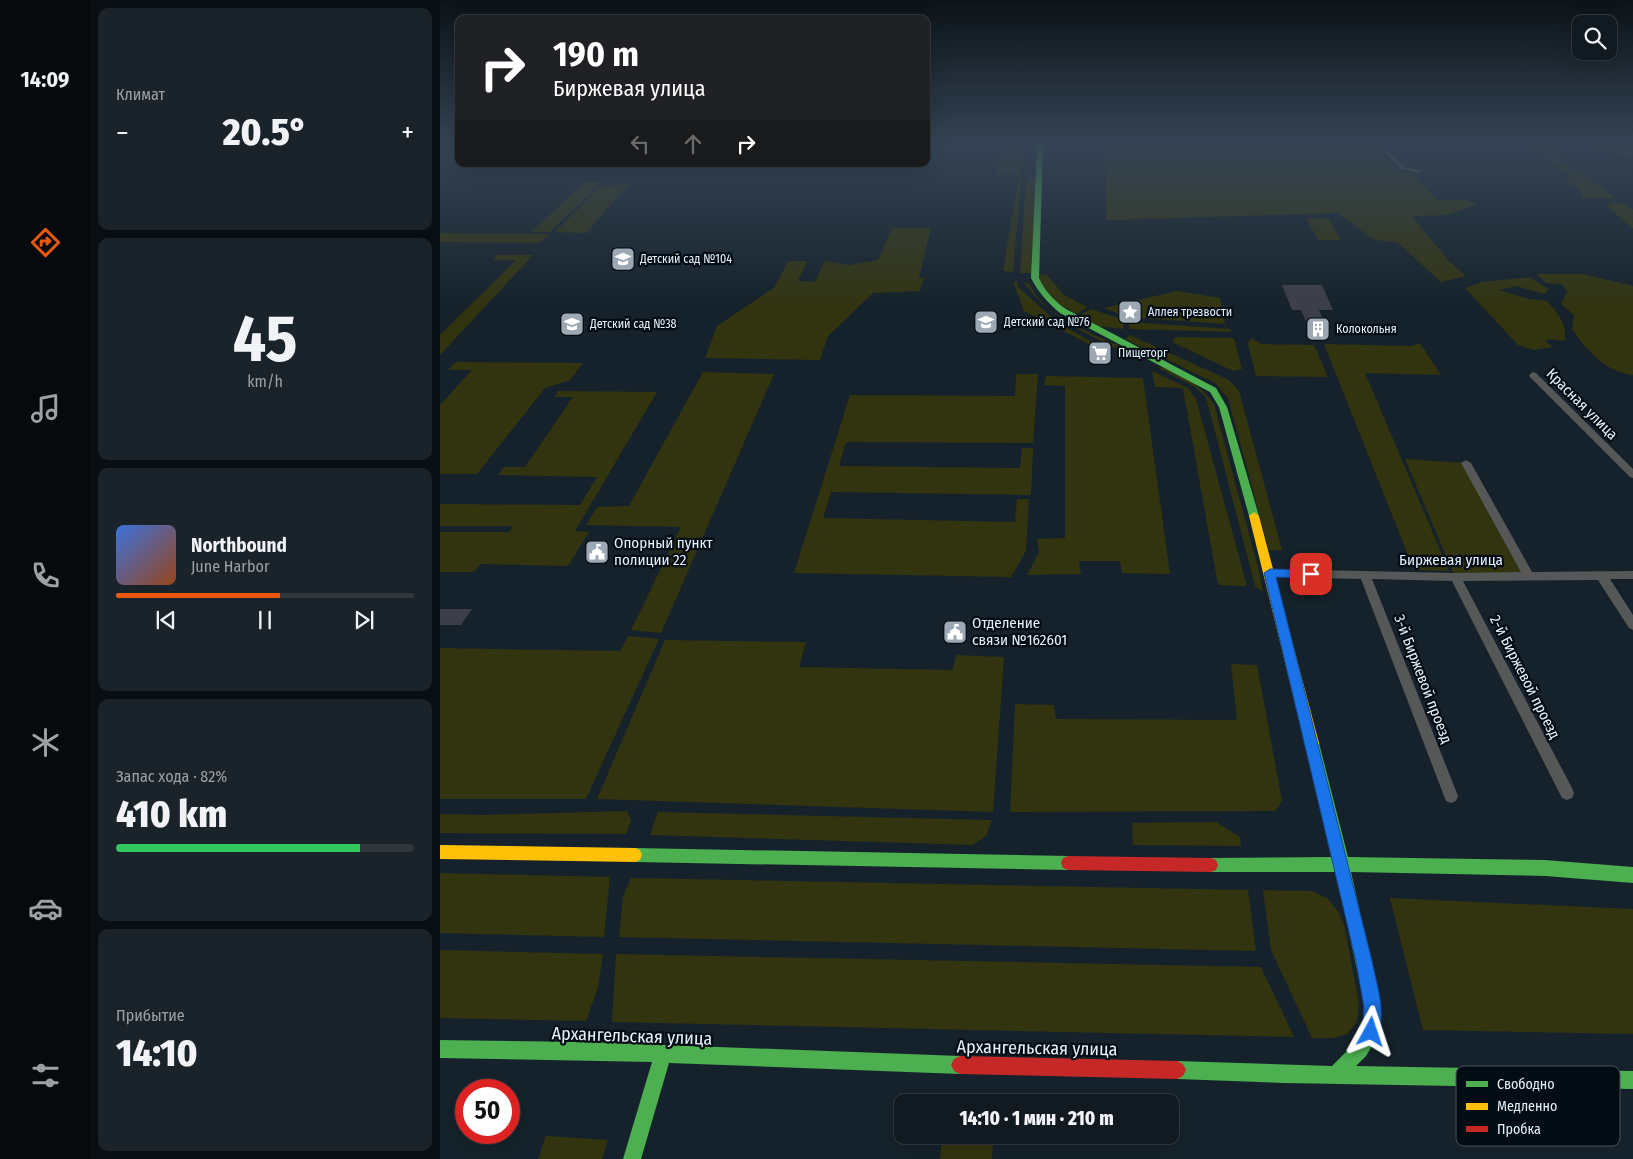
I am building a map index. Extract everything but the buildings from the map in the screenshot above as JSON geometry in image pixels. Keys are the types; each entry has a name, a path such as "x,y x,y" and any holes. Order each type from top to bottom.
{"main road":[{"path":"1038,200 1034,278 1045,298 1062,311 1197,380 1213,390 1223,407 1270,573 1342,864 1373,1007 1371,1032 1360,1050 1336,1075"},
{"path":"440,852 1213,866 1342,864 1545,868 1633,875"},
{"name":"Архангельская улица","path":"440,1050 586,1051 903,1064 1096,1067 1456,1077"},
{"path":"632,1159 664,1054"},
{"name":"Архангельская улица","path":"1620,1080 1633,1080"}],"street":[{"name":"Красная улица","path":"1533,375 1633,475"},
{"path":"1466,463 1528,575"},
{"name":"Биржевая улица","path":"1270,573 1455,577 1633,575"},
{"name":"3-й Биржевой проезд","path":"1366,574 1451,796"},
{"path":"1602,575 1633,625"},
{"name":"2-й Биржевой проезд","path":"1455,577 1567,793"}],"green space":[{"path":"565,200 583,200 550,232 531,232"},
{"path":"587,200 615,200 586,233 555,232"},
{"path":"1015,200 1019,200 1013,272 1003,271"},
{"path":"1025,200 1034,200 1032,273 1020,273"},
{"path":"1106,200 1468,200 1476,204 1448,215 1412,216 1448,260 1466,276 1441,282 1397,242 1374,240 1338,213 1106,220"},
{"path":"1614,203 1625,204 1633,210 1633,229 1607,206"},
{"path":"1307,219 1329,219 1341,240 1318,240"},
{"path":"892,228 931,228 919,277 924,278 920,291 873,293 828,336 820,360 705,358 717,326 775,287 788,261 807,261 798,281 815,282 825,261 849,265 878,260"},
{"path":"440,233 549,234 541,242 533,243 440,242"},
{"path":"497,255 533,255 440,355 440,335 516,260 493,260"},
{"path":"1038,274 1047,275 1064,295 1087,307 1077,314 1063,306 1048,294"},
{"path":"1537,274 1583,274 1633,286 1633,375 1614,370 1598,359 1584,345 1572,329 1574,315 1561,304 1567,291 1561,284 1546,283"},
{"path":"1530,277 1548,289 1545,294 1516,286 1499,290 1529,299 1547,301 1558,315 1565,329 1565,341 1550,339 1545,341 1553,347 1534,350 1518,345 1465,288 1482,282"},
{"path":"1013,281 1017,282 1017,286 1058,323 1092,342 1089,344 1024,311"},
{"path":"1023,282 1029,284 1037,297 1061,317 1089,333 1132,352 1139,359 1076,328 1048,308 1035,296"},
{"path":"1177,291 1220,298 1225,324 1127,317 1104,308"},
{"path":"1091,309 1124,320 1123,329 1098,326 1078,316"},
{"path":"1130,322 1230,329 1231,332 1129,329"},
{"path":"1130,335 1229,380 1239,391 1282,550 1269,550 1228,398 1215,383 1125,339"},
{"path":"1175,337 1234,338 1242,369 1233,371 1172,342"},
{"path":"1252,338 1261,344 1314,345 1328,377 1256,376 1248,344"},
{"path":"1420,343 1441,375 1365,373 1449,571 1414,570 1324,344 1412,346"},
{"path":"456,362 583,363 570,380 545,388 477,474 440,474 440,405 472,370 448,370"},
{"path":"1157,367 1173,370 1189,379 1214,404 1263,592 1255,586 1206,397 1195,387"},
{"path":"1152,371 1188,388 1196,399 1247,586 1218,585 1183,388 1155,387"},
{"path":"703,372 774,374 661,633 631,630 681,527 586,525 597,507 629,506"},
{"path":"1016,374 1038,374 1033,443 846,442 839,466 1020,468 1022,448 1033,448 1031,495 831,492 823,518 1015,522 1017,499 1029,499 1026,551 1011,577 794,573 850,395 1015,396"},
{"path":"1046,376 1143,378 1170,574 1122,573 1120,561 1079,561 1081,574 1027,575 1039,552 1037,539 1065,538 1065,386 1044,385"},
{"path":"558,391 657,392 575,531 589,532 568,566 480,564 474,572 440,572 440,532 509,532 513,526 440,526 440,504 580,505 597,477 498,475 504,467 525,467 573,397 555,397"},
{"path":"1405,459 1466,463 1528,575 1455,577"},
{"path":"628,636 659,639 586,799 440,799 440,648 620,651"},
{"path":"665,640 806,642 799,667 953,670 956,655 1004,657 993,812 597,799"},
{"path":"1231,664 1257,665 1282,801 1275,811 1010,812 1015,704 1054,705 1056,719 1237,720"},
{"path":"627,811 631,821 626,834 440,833 440,814 483,815"},
{"path":"658,812 992,820 986,836 973,845 650,835"},
{"path":"1216,822 1240,837 1241,846 1133,845 1132,823"},
{"path":"440,873 610,877 604,937 440,933"},
{"path":"631,878 1248,890 1256,951 619,937 623,896"},
{"path":"1263,890 1312,891 1327,898 1338,911 1344,924 1359,1004 1357,1022 1347,1034 1334,1038 1312,1038 1271,950"},
{"path":"1390,898 1633,909 1633,1034 1423,1030"},
{"path":"440,950 603,954 598,988 586,1021 440,1018"},
{"path":"616,954 1261,967 1294,1037 612,1022"},
{"path":"546,1136 608,1140 602,1159 538,1159"},
{"path":"941,1144 993,1144 992,1159 940,1159"}],"traffic: fast":[{"path":"1038,200 1035,278 1040,288 1063,311 1213,390 1223,407 1254,516"},
{"path":"1312,743 1342,864 1373,1007 1371,1032 1360,1050 1335,1075"},
{"path":"635,855 1068,863"},
{"path":"1211,865 1361,864 1545,868 1633,875"},
{"path":"440,1049 586,1051 960,1065"},
{"path":"632,1159 663,1054"},
{"path":"1177,1070 1456,1077"},
{"path":"1620,1080 1633,1080"}],"traffic: slow":[{"path":"1254,516 1312,743"},
{"path":"440,852 635,855"}],"traffic: jam":[{"path":"1068,863 1211,865"},
{"path":"960,1065 1177,1070"}],"place":[{"name":"Детский сад №104","path":"623,259"},
{"name":"Аллея трезвости","path":"1130,312"},
{"name":"Детский сад №76","path":"986,322"},
{"name":"Детский сад №38","path":"572,324"},
{"name":"Колокольня","path":"1318,329"},
{"name":"Пищеторг","path":"1100,353"},
{"name":"Опорный пункт полиции 22","path":"597,552"},
{"name":"Отделение связи №162601","path":"955,632"}],"route":[{"path":"1311,574 1270,573 1364,961 1373,1007 1371,1032"}]}
